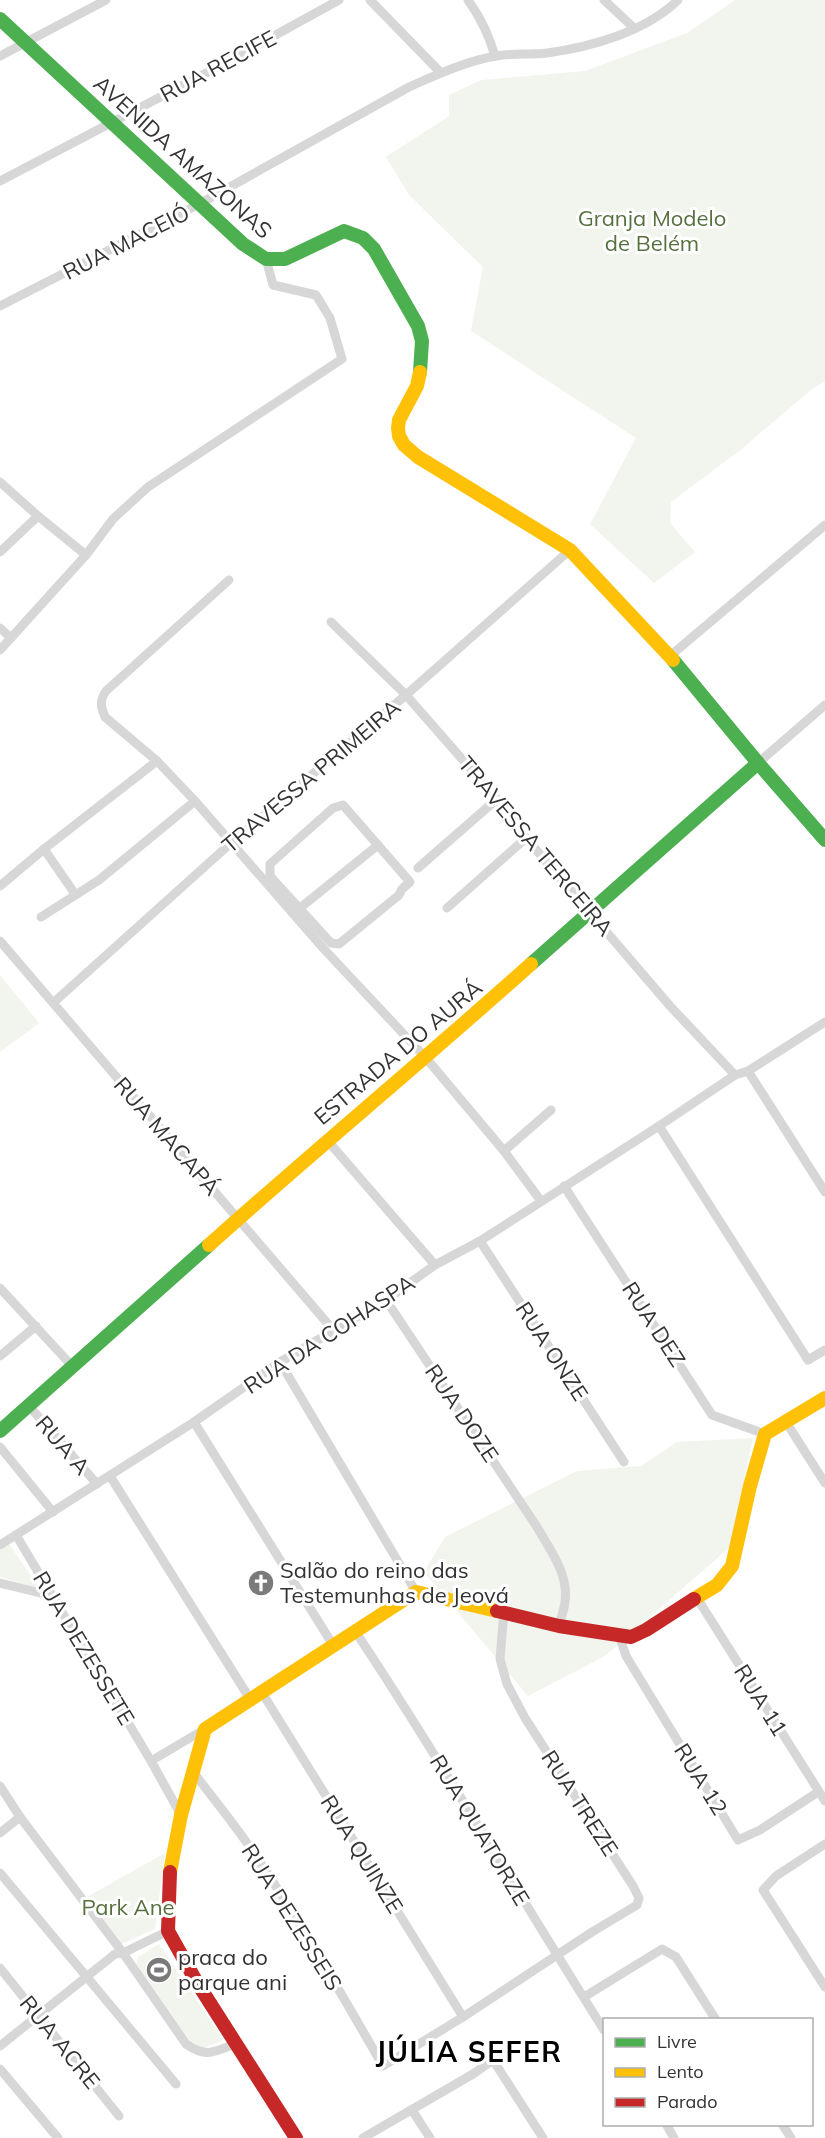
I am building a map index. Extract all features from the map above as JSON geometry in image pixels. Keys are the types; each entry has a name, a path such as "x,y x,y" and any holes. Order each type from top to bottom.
{"street":[{"path":"0,56 106,0"},
{"name":"RUA RECIFE","path":"0,181 339,0"},
{"path":"370,0 441,72"},
{"path":"468,0 489,34 495,56"},
{"path":"604,0 634,28"},
{"name":"RUA MACEIÓ","path":"0,306 201,203 409,87 441,72 495,56 546,53 615,38 670,8 678,0"},
{"name":"AVENIDA AMAZONAS","path":"0,19 243,244 266,259 285,259 344,231 363,238 374,249 409,309 418,326 422,341 422,359 417,386 399,420 399,436 404,445 418,457 570,550 670,656 825,840"},
{"path":"0,650 86,555 113,519 148,487 342,359 330,318 316,295 273,285 266,259"},
{"path":"0,482 86,555"},
{"path":"0,552 38,516"},
{"path":"670,656 825,525"},
{"name":"TRAVESSA PRIMEIRA","path":"52,1003 231,843 406,695 570,550"},
{"path":"229,580 106,691 101,699 105,717 157,761 327,946 504,1151 541,1201"},
{"name":"TRAVESSA TERCEIRA","path":"331,622 406,695 497,799 526,838 669,1006 735,1076"},
{"path":"0,628 11,638"},
{"name":"ESTRADA DO AURÁ","path":"0,1431 327,1140 426,1059 825,705"},
{"path":"0,886 157,761"},
{"path":"418,868 497,799"},
{"path":"41,917 99,880 195,801"},
{"path":"343,805 410,882 399,895 343,942 327,946 300,908 270,876 270,864 333,808 343,805"},
{"path":"447,908 526,838"},
{"path":"300,908 378,845"},
{"path":"44,849 75,894"},
{"name":"RUA MACAPÁ","path":"0,941 334,1331"},
{"name":"RUA DA COHASPA","path":"1,1542 53,1512 194,1422 280,1362 386,1300 435,1264 480,1241 735,1076 748,1071 825,1022"},
{"path":"748,1071 825,1192"},
{"path":"504,1151 551,1110"},
{"path":"660,1126 808,1360 825,1350"},
{"path":"327,1140 435,1264"},
{"name":"RUA DEZ","path":"564,1186 712,1415 765,1434"},
{"name":"RUA ONZE","path":"480,1241 624,1462"},
{"path":"0,1288 73,1367"},
{"name":"RUA DOZE","path":"386,1300 537,1527 558,1564 565,1581 565,1603 559,1626"},
{"path":"0,1356 36,1326"},
{"path":"280,1362 416,1592"},
{"path":"151,1761 205,1729 416,1592 504,1611 559,1626 631,1637 646,1630 717,1585 726,1576 732,1566 765,1434 825,1398"},
{"name":"RUA A","path":"29,1406 96,1484"},
{"path":"194,1422 333,1645"},
{"path":"786,1422 825,1483"},
{"path":"0,1447 53,1512"},
{"name":"RUA QUINZE","path":"110,1476 256,1695 463,2017"},
{"name":"RUA DEZESSETE","path":"16,1535 181,1815"},
{"path":"0,1582 53,1596"},
{"name":"RUA 11","path":"697,1598 825,1802"},
{"name":"RUA TREZE","path":"504,1611 500,1659 507,1684 525,1718 639,1898 637,1905 557,1955"},
{"name":"RUA QUATORZE","path":"355,1631 408,1711 603,2028"},
{"name":"RUA 12","path":"618,1635 626,1656 738,1840 760,1830 818,1792"},
{"path":"205,1729 181,1815 170,1875 168,1931 235,2044 296,2138"},
{"name":"RUA DEZESSEIS","path":"194,1773 272,1881 383,2066 463,2017"},
{"path":"0,1786 123,1953 186,2044 196,2051 210,2053 235,2044"},
{"path":"0,1833 21,1817"},
{"path":"825,1844 776,1876 763,1890 825,1987"},
{"path":"0,1873 176,2084"},
{"path":"0,2046 115,1954 123,1953 168,1931"},
{"path":"584,1997 662,1949 676,1957 715,2018"},
{"path":"463,2017 557,1955"},
{"name":"RUA ACRE","path":"0,1968 119,2116"},
{"path":"363,2138 493,2060 543,2138"},
{"path":"0,2069 58,2138"},
{"path":"412,2110 430,2138"}],"green space":[{"name":"Granja Modelo de Belém","path":"735,0 825,0 825,381 812,389 739,451 671,502 670,523 695,552 654,583 590,524 636,438 471,331 483,267 409,195 386,157 449,116 449,95 481,80 585,71 687,33"},
{"path":"0,975 39,1023 0,1052"},
{"path":"753,1438 730,1547 605,1656 528,1696 424,1572 445,1537 577,1471 641,1466 677,1442"},
{"path":"9,1544 41,1590 0,1577 0,1550"},
{"name":"Park Ane","path":"165,1853 155,1929 119,1945 87,1897"},
{"path":"159,1944 223,2040 201,2049 191,2043 136,1965 138,1957"}],"traffic: fast":[{"path":"0,19 243,244 266,259 285,259 344,231 363,238 374,249 418,326 422,341 420,372"},
{"path":"673,660 825,840"},
{"path":"531,964 758,763"},
{"path":"0,1431 209,1245"}],"traffic: slow":[{"path":"420,372 417,386 399,420 399,436 404,445 418,457 570,550 673,660"},
{"path":"209,1245 531,964"},
{"path":"694,1599 717,1585 732,1566 750,1486 765,1434 825,1398"},
{"path":"170,1872 181,1815 205,1729 416,1592 497,1611"}],"traffic: jam":[{"path":"497,1611 559,1626 631,1637 694,1599"},
{"path":"170,1872 168,1931 196,1981 296,2138"}],"place":[{"name":"Salão do reino das Testemunhas de Jeová","path":"261,1583"},
{"name":"praca do parque ani","path":"159,1970"}],"district":[{"name":"JÚLIA SEFER","path":"469,2052"}]}
